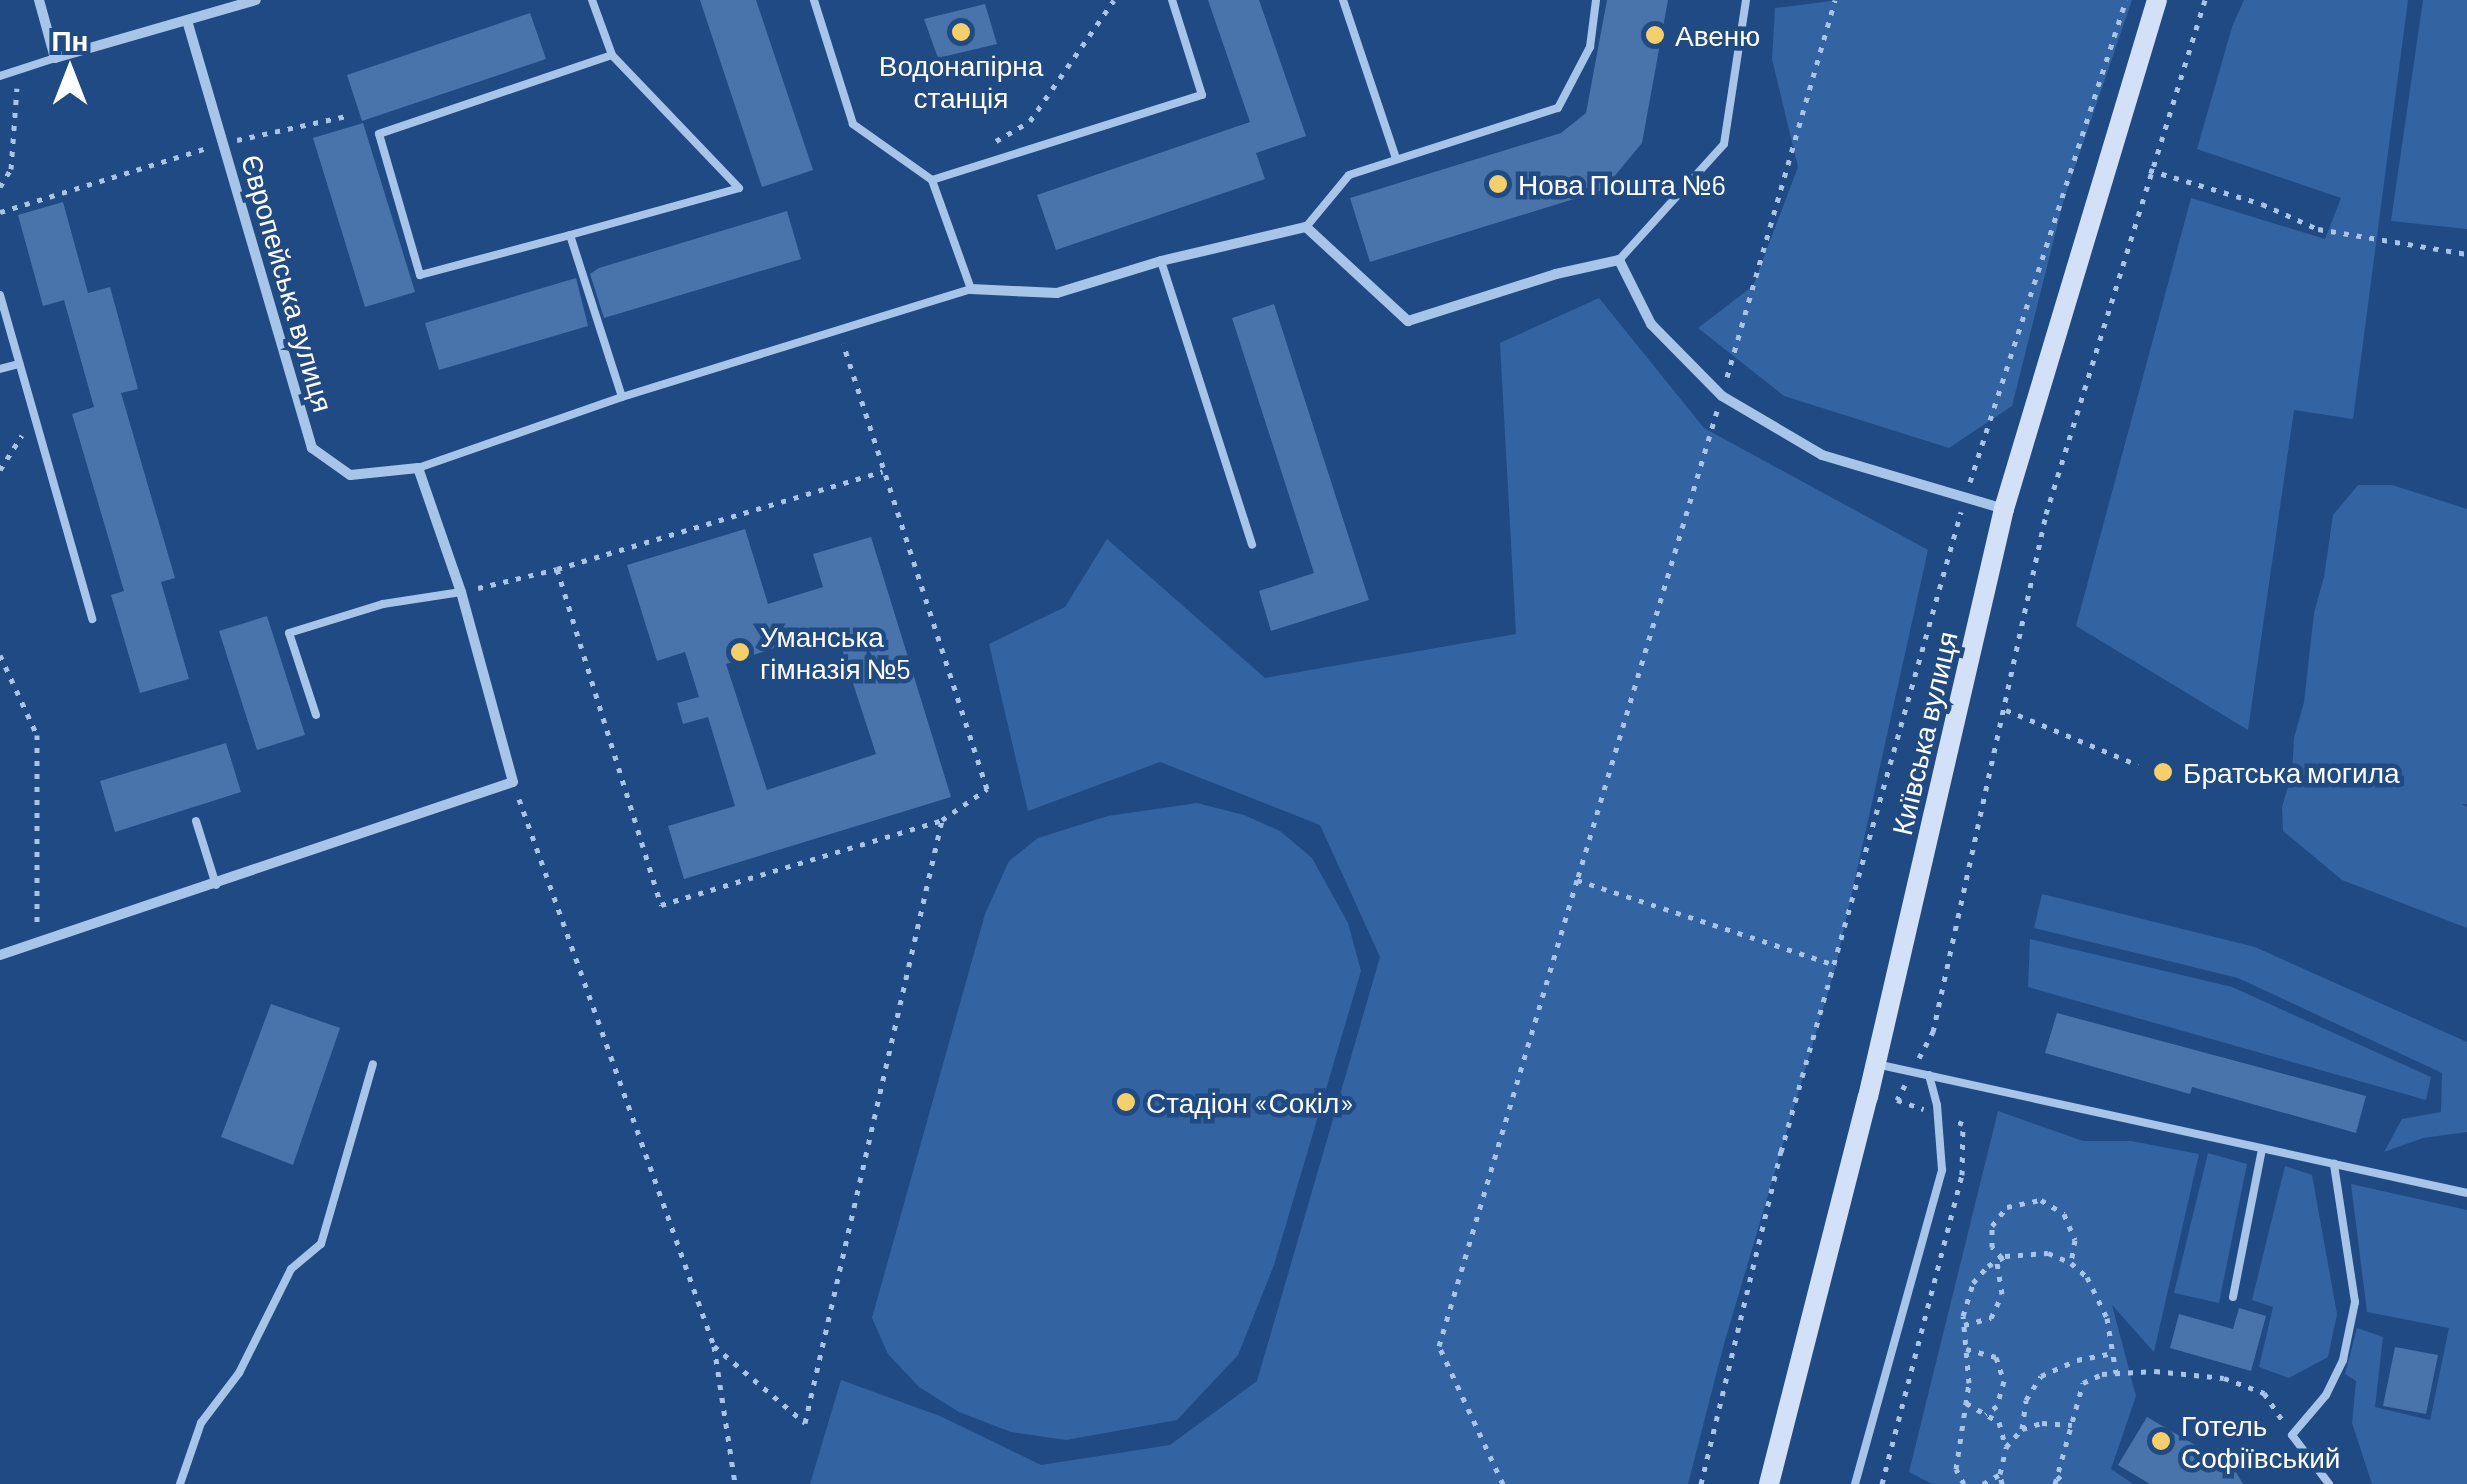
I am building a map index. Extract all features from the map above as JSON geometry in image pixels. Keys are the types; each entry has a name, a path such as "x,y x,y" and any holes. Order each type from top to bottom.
{"main road":[{"name":"Київська вулиця","path":"1769,1484 1876,1064 2004,509 2157,0"}],"street":[{"path":"38,0 55,58 256,0"},
{"name":"Європейська вулиця","path":"187,22 312,448 350,475 418,468"},
{"path":"970,289 1057,293 1161,261 1306,227 1408,321 1556,274 1619,260 1651,324 1722,396 1822,455 2004,509"},
{"path":"0,955 512,782 462,592 418,468"}],"lane":[{"path":"592,0 612,55 739,188 420,275 379,134 612,55"},
{"path":"418,468 622,397 839,333 970,289 932,180 854,124 814,0"},
{"path":"932,180 1202,95 1172,0"},
{"path":"1344,0 1396,158"},
{"path":"1306,227 1349,176 1558,108 1590,47 1596,0"},
{"path":"1619,260 1724,144 1746,0"},
{"path":"0,76 55,58"},
{"path":"570,235 622,397"},
{"path":"1161,261 1252,544"},
{"path":"0,295 92,620"},
{"path":"0,369 20,364"},
{"path":"316,716 290,632 383,604 462,592"},
{"path":"196,821 216,885"},
{"path":"180,1484 201,1423 239,1373 291,1269 321,1244 373,1064"},
{"path":"1876,1064 2467,1192"},
{"path":"1855,1484 1942,1170 1938,1114 1929,1074"},
{"path":"2233,1297 2262,1149"},
{"path":"2328,1484 2292,1435 2326,1395 2344,1360 2354,1302 2334,1164"}],"path":[{"path":"981,150 1030,121 1114,0"},
{"path":"1503,1484 1439,1346 1722,396 1835,0"},
{"path":"1700,1484 1780,1152 1966,496 2126,0"},
{"path":"1882,1484 1962,1175 1962,1124 1897,1100 1933,1032 2046,514 2149,170 2205,0"},
{"path":"0,186 11,170 19,70"},
{"path":"0,212 223,143 346,116"},
{"path":"2149,170 2249,200 2318,229 2467,254"},
{"path":"557,569 661,904 942,820 987,789 839,333"},
{"path":"0,470 34,415"},
{"path":"462,592 557,569 883,471"},
{"path":"0,655 37,735 36,943"},
{"path":"2006,710 2138,765"},
{"path":"512,782 714,1346 735,1484"},
{"path":"714,1346 805,1424 942,820"},
{"path":"1577,880 1836,965"},
{"path":"1964,1325 1991,1318 2002,1294 1999,1260 1992,1247 1992,1226 2007,1207 2041,1200 2064,1214 2075,1240 2071,1263"},
{"path":"1964,1484 1956,1469 1966,1403 1964,1325 1973,1283 1999,1260 2048,1253 2071,1263 2087,1277 2108,1318 2116,1373"},
{"path":"1966,1349 1996,1357 2004,1381 1997,1406 1986,1414"},
{"path":"2022,1429 2026,1400 2041,1376 2077,1360 2113,1353"},
{"path":"2066,1484 2056,1480 2084,1383 2116,1373 2155,1371 2224,1378 2264,1394 2292,1435"},
{"path":"1966,1403 1999,1422 2006,1447 2000,1474 2002,1484"},
{"path":"2006,1447 2022,1429 2042,1423 2072,1425"},
{"path":"1983,1484 2000,1474"}],"shaded area":[{"path":"1839,0 2132,0 2064,199 2012,406 1949,448 1784,396 1698,328 1753,286 1798,167 1772,59 1775,8"},
{"path":"2244,0 2408,0 2353,419 2294,410 2248,730 2076,626 2191,198 2325,239 2341,198 2197,149 2232,27"},
{"path":"2423,0 2467,0 2467,229 2391,221"},
{"path":"1599,298 1704,428 1928,550 1836,965 1724,1344 1688,1484 810,1484 841,1380 940,1416 1041,1465 1170,1445 1257,1381 1380,957 1320,825 1160,762 1028,811 989,644 1065,607 1107,539 1265,678 1516,634 1500,343"},
{"path":"2358,485 2392,485 2467,509 2467,804 2462,804 2467,807 2467,928 2342,880 2283,831 2282,807 2292,773 2294,738 2304,702 2314,613 2333,515"},
{"name":"Стадіон «Сокіл»","path":"1197,803 1244,815 1280,831 1312,858 1348,923 1361,971 1274,1265 1238,1355 1177,1420 1066,1440 1011,1432 959,1412 919,1387 888,1354 872,1318 985,914 1009,861 1038,838 1108,816"},
{"path":"2042,894 2255,947 2467,1042 2467,1132 2423,1138 2384,1152 2402,1119 2441,1112 2442,1073 2238,978 2034,928"},
{"path":"2030,939 2232,987 2431,1077 2426,1100 2028,987"},
{"path":"1998,1111 2083,1141 2131,1141 2199,1154 2154,1352 2112,1305 2136,1396 2111,1469 2133,1484 1932,1484 1909,1472"},
{"path":"2208,1153 2247,1164 2219,1303 2174,1293"},
{"path":"2285,1166 2312,1175 2337,1314 2328,1357 2289,1378 2259,1367 2273,1307 2252,1300"},
{"path":"2351,1184 2467,1210 2467,1484 2372,1484 2352,1423 2356,1381 2345,1374 2357,1328 2383,1337 2375,1407 2430,1420 2449,1328 2367,1312"}],"building":[{"path":"700,0 756,0 813,170 762,187"},
{"path":"1208,0 1259,0 1306,136 1256,153 1265,179 1056,250 1037,195 1250,122"},
{"path":"1607,0 1668,0 1642,143 1603,190 1370,262 1350,198 1561,133 1586,113"},
{"name":"Водонапірна станція","path":"985,4 997,44 938,58 924,19"},
{"path":"530,13 546,59 362,121 347,75"},
{"path":"363,123 415,292 365,307 313,138"},
{"path":"63,202 88,293 110,287 138,389 121,393 175,578 161,582 189,679 140,693 111,595 124,591 72,414 94,407 64,300 43,306 18,215"},
{"path":"787,211 801,259 604,318 590,274 599,268"},
{"path":"576,278 588,326 439,370 425,323"},
{"path":"1274,304 1369,600 1271,631 1259,591 1314,573 1232,318"},
{"path":"745,529 768,604 823,587 813,554 871,537 951,797 684,879 668,826 735,806 708,717 683,724 677,703 699,697 685,652 657,661 627,565","holes":["835,628 876,754 767,790 726,664"]},
{"path":"267,616 305,735 257,750 219,631"},
{"path":"226,743 241,792 115,832 100,781"},
{"path":"271,1004 340,1028 293,1165 221,1137"},
{"path":"2057,1013 2366,1096 2356,1133 2192,1087 2190,1094 2045,1053"},
{"path":"2239,1308 2266,1316 2251,1371 2170,1348 2179,1314 2233,1329"},
{"path":"2395,1347 2438,1355 2426,1414 2383,1406"},
{"name":"Готель Софіївський","path":"2147,1417 2233,1467 2243,1484 2150,1484 2118,1465"}],"place":[{"name":"Водонапірна станція","path":"961,32"},
{"name":"Авеню","path":"1655,35"},
{"name":"Нова Пошта №6","path":"1498,184"},
{"name":"Уманська гімназія №5","path":"740,652"},
{"name":"Братська могила","path":"2163,772"},
{"name":"Стадіон «Сокіл»","path":"1126,1102"},
{"name":"Готель Софіївський","path":"2161,1441"}]}
